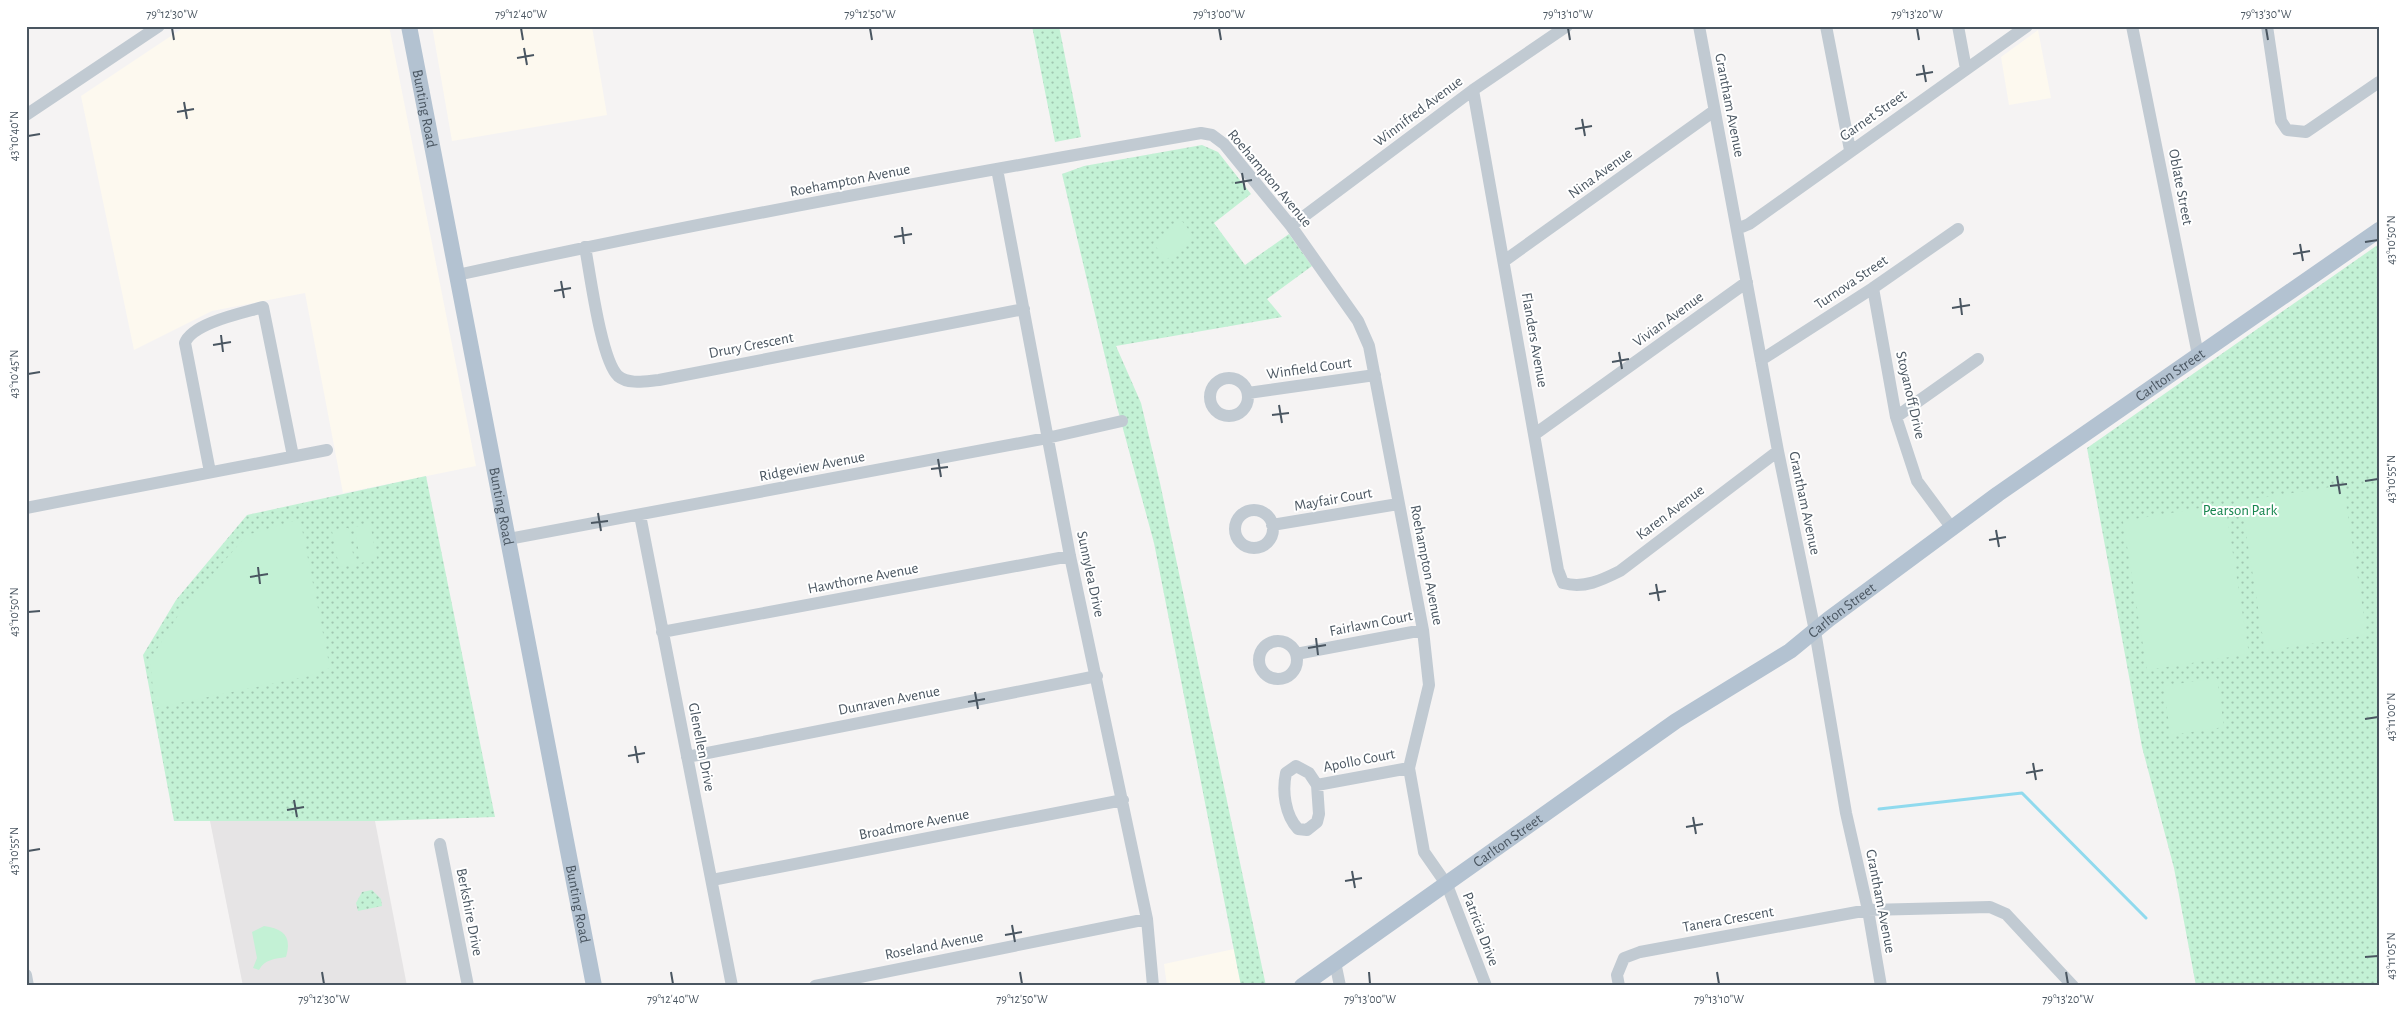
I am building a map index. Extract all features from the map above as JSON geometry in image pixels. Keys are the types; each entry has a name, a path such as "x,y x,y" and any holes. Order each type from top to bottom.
{"main road":[{"name":"Bunting Road","path":"409,26 594,986"},
{"name":"Carlton Street","path":"1302,986 1676,722 1790,651 1951,527 2379,230"}],"street":[{"path":"26,116 159,26"},
{"name":"Winnifred Avenue","path":"1291,226 1473,90 1567,26"},
{"name":"Grantham Avenue","path":"1699,26 1778,450 1815,631 1846,813 1868,910 1881,986"},
{"path":"1826,26 1850,150"},
{"path":"1958,26 1966,69"},
{"name":"Garnet Street","path":"1736,229 1749,224 1850,150 2027,26"},
{"name":"Oblate Street","path":"2132,26 2198,355"},
{"path":"2267,26 2281,121 2287,130 2306,132 2379,82"},
{"name":"Flanders Avenue","path":"1473,90 1558,570 1563,583 1574,586"},
{"name":"Nina Avenue","path":"1504,262 1714,111"},
{"name":"Roehampton Avenue","path":"457,275 585,247 997,169 1202,133 1212,135 1224,144 1291,226 1358,322 1369,346 1423,630 1429,685 1408,768 1424,852 1446,885"},
{"name":"Sunnylea Drive","path":"997,169 1070,556 1097,676 1147,919 1153,986"},
{"name":"Turnova Street","path":"1761,360 1873,288 1958,229"},
{"name":"Drury Crescent","path":"585,247 607,358 617,375 633,382 659,380 1024,309"},
{"name":"Vivian Avenue","path":"1535,434 1747,282"},
{"name":"Stoyanoff Drive","path":"1873,288 1896,417 1918,481 1951,527"},
{"path":"210,472 185,343 187,336 210,323 263,307 293,456"},
{"path":"1896,417 1978,359"},
{"name":"Winfield Court","path":"1248,393 1375,375"},
{"name":"Ridgeview Avenue","path":"508,539 1047,438 1122,421"},
{"path":"26,508 327,450"},
{"name":"Karen Avenue","path":"1574,586 1598,581 1620,571 1778,450"},
{"name":"Mayfair Court","path":"1272,525 1398,504"},
{"name":"Glenellen Drive","path":"640,515 732,986"},
{"name":"Hawthorne Avenue","path":"662,632 1070,556"},
{"name":"Fairlawn Court","path":"1296,654 1423,630"},
{"name":"Dunraven Avenue","path":"687,757 1097,676"},
{"name":"Apollo Court","path":"1296,766 1309,774 1316,785 1318,822 1307,830 1298,829 1291,821 1283,787 1286,773 1296,766"},
{"name":"Apollo Court","path":"1316,785 1408,768"},
{"name":"Broadmore Avenue","path":"712,880 1123,800"},
{"name":"Berkshire Drive","path":"440,844 468,986"},
{"name":"Patricia Drive","path":"1446,885 1486,986"},
{"name":"Tanera Crescent","path":"1619,986 1617,975 1624,958 1640,952 1868,910 1990,907 2006,914 2073,986"},
{"name":"Roseland Avenue","path":"815,986 869,981 1147,919"},
{"path":"1335,962 1340,986"},
{"path":"26,975 28,986"}],"shaded area":[{"path":"186,26 389,26 476,466 343,493 305,293 212,311 134,350 81,96"},
{"path":"432,26 595,26 592,27 607,115 452,141"},
{"path":"2038,30 2051,98 2009,105 2001,57"},
{"path":"210,821 375,821 407,986 243,986"},
{"path":"1234,949 1241,986 1167,986 1164,964"}],"green space":[{"path":"1032,26 1059,26 1081,137 1055,142"},
{"path":"1202,145 1218,152 1251,194 1214,223 1245,265 1289,234 1312,266 1267,299 1282,317 1116,346 1141,403 1160,483 1266,986 1241,986 1154,543 1116,403 1062,174 1084,166"},
{"path":"1182,221 1195,238 1166,260 1153,243"},
{"name":"Pearson Park","path":"2379,244 2379,986 2196,986 2174,868 2142,747 2087,448"},
{"path":"426,476 495,817 375,821 174,821 143,655 176,600 247,515"},
{"path":"2343,485 2367,635 2265,651 2241,501"},
{"path":"2225,504 2249,654 2147,670 2123,521"},
{"path":"300,519 330,668 309,676 155,708 150,660 182,609 247,535"},
{"path":"370,524 377,559 361,563 354,527"},
{"path":"348,528 355,564 339,567 332,531"},
{"path":"2217,678 2224,727 2171,735 2163,686"},
{"path":"372,890 381,899 382,906 358,911 356,903 362,892"},
{"path":"264,926 277,929 285,935 288,950 286,957 267,962 259,970 253,968 257,958 252,932"}],"waterway":[{"path":"1879,809 2022,793 2146,918"}]}
